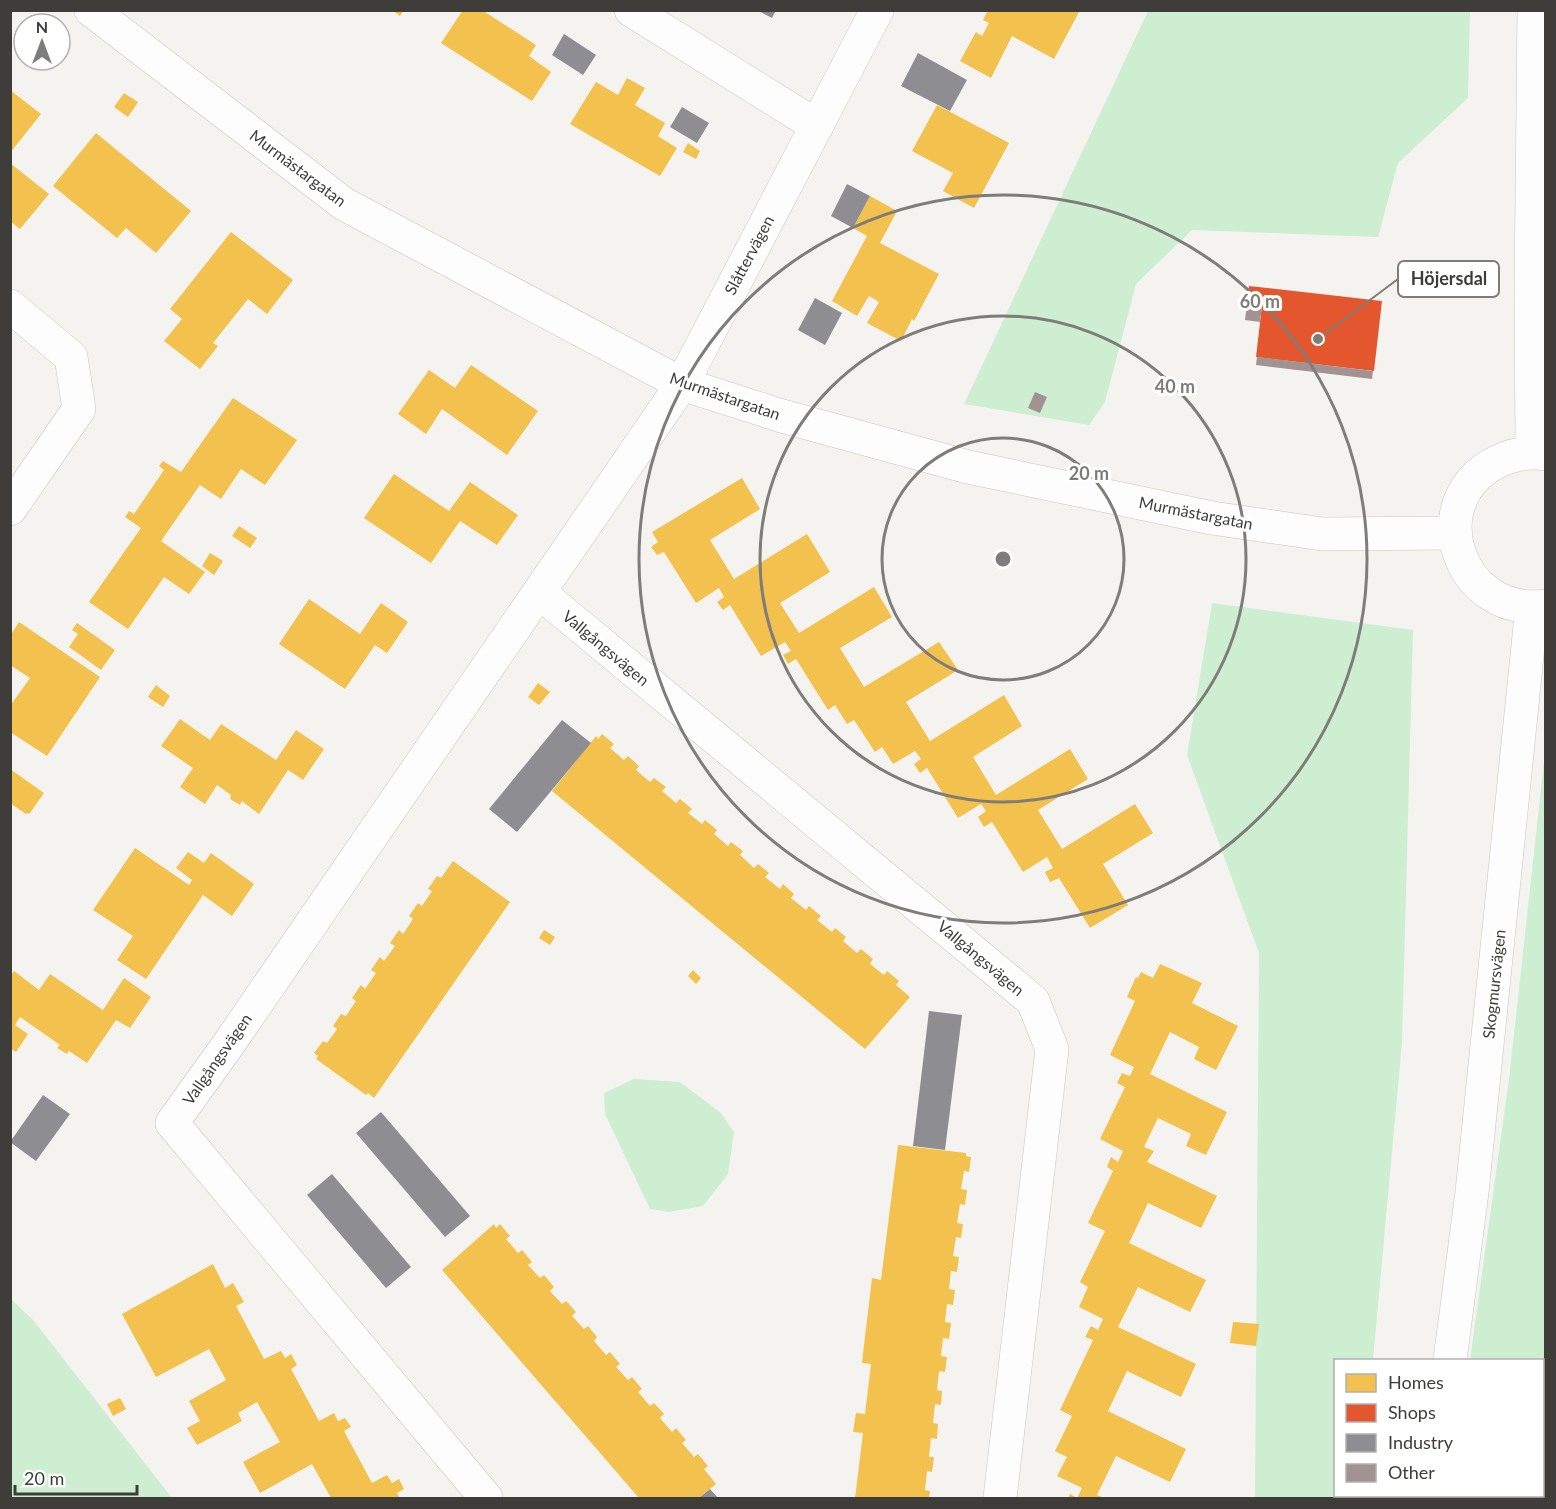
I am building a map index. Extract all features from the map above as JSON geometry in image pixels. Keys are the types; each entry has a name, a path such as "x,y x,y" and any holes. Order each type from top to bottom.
{"street":[{"name":"Murmästargatan","path":"91,10 344,204 682,384 782,416 968,467 1212,518 1322,534 1455,533"},
{"path":"631,10 817,126"},
{"name":"Slåttervägen","path":"682,384 877,10"},
{"name":"Skogmursvägen","path":"1450,1359 1472,1192 1539,606 1508,604 1486,592 1469,576 1458,554 1455,533 1458,506 1469,484 1487,467 1509,456 1539,453 1531,288 1534,10"},
{"path":"10,306 71,357 78,410 10,509"},
{"name":"Vallgångsvägen","path":"486,1498 172,1123 682,384"},
{"name":"Vallgångsvägen","path":"540,592 1033,1001 1052,1049 1000,1498"}],"green space":[{"path":"1148,11 1470,11 1468,98 1398,163 1378,237 1192,230 1136,284 1105,402 1089,425 964,404"},
{"path":"1212,603 1413,630 1402,1043 1373,1359 1334,1359 1334,1497 1360,1498 1255,1498 1259,953 1187,755"},
{"path":"1545,753 1545,1498 1451,1498 1544,1497 1544,1359 1470,1359 1509,1079"},
{"path":"634,1079 680,1082 721,1113 734,1132 728,1174 703,1206 669,1212 650,1209 605,1114 604,1093"},
{"path":"11,1299 34,1321 172,1498 11,1498"}],"building: Homes":[{"path":"392,10 404,10 400,16"},
{"path":"463,10 482,10 536,45 529,56 551,72 532,101 441,43"},
{"path":"988,10 1076,10 1079,12 1054,59 1012,36 991,78 960,61 976,32 982,36 989,23 983,20"},
{"path":"627,78 645,88 635,105 665,123 658,136 677,148 660,176 570,124 596,82 618,95"},
{"path":"10,90 41,114 10,153"},
{"path":"124,93 138,102 128,117 114,107"},
{"path":"937,105 1009,143 974,208 943,191 953,173 912,151"},
{"path":"96,133 191,211 156,253 126,228 117,238 53,186"},
{"path":"688,143 700,151 696,159 683,152"},
{"path":"10,163 49,194 20,229 10,221"},
{"path":"870,196 897,211 880,243 939,274 901,341 867,323 879,302 869,296 857,316 832,301 867,236 853,228"},
{"path":"231,232 293,280 267,314 248,299 213,343 218,346 200,369 164,341 182,319 170,309"},
{"path":"471,365 538,411 507,455 442,409 426,434 398,414 429,370 455,388"},
{"path":"233,398 297,440 265,485 241,469 221,499 200,485 161,541 205,572 189,594 164,577 128,629 89,602 141,528 125,517 129,511 134,514 164,470 159,466 163,461 181,472"},
{"path":"394,474 449,511 470,482 518,515 497,545 460,521 431,563 364,518"},
{"path":"742,478 760,509 710,540 734,579 807,534 830,572 780,603 799,633 874,587 892,617 840,648 864,687 939,642 958,670 906,702 930,741 1004,695 1022,726 973,757 996,795 1070,749 1088,779 1038,810 1062,849 1135,804 1153,833 1103,864 1128,905 1090,928 1059,878 1050,882 1045,872 1053,868 1047,857 1023,872 992,822 984,827 978,817 986,811 981,804 958,818 927,768 920,773 914,764 921,759 915,751 893,764 882,747 875,752 854,720 847,724 835,705 828,710 796,659 788,664 783,655 791,651 785,642 761,656 730,605 723,610 717,602 724,597 719,588 696,603 664,552 657,555 651,547 658,542 652,532"},
{"path":"239,526 257,538 250,548 232,536"},
{"path":"210,553 223,561 214,575 202,566"},
{"path":"309,599 360,634 381,603 408,622 387,653 375,645 345,689 279,644"},
{"path":"19,622 100,677 47,756 10,732 10,706 30,678 10,665 10,636"},
{"path":"77,623 115,650 101,670 69,647 78,634 72,630"},
{"path":"538,683 550,692 539,705 528,697"},
{"path":"156,685 170,696 163,707 148,697"},
{"path":"180,719 210,740 221,724 276,760 296,730 324,749 303,780 288,770 259,814 242,801 240,805 230,799 231,795 217,785 205,804 180,787 193,768 161,746"},
{"path":"602,734 614,744 610,748 624,760 628,756 639,766 636,770 650,782 654,778 666,787 662,791 676,803 680,799 692,809 688,813 702,824 705,820 717,830 714,834 728,846 731,842 743,851 740,855 754,868 758,864 769,873 765,877 780,889 783,884 794,894 791,898 806,910 809,906 821,916 817,920 832,932 835,928 846,937 843,941 857,953 861,949 873,959 870,964 884,975 887,971 899,981 896,985 910,997 865,1049 552,791 596,736 598,739"},
{"path":"10,769 44,793 30,813 26,814 10,803"},
{"path":"135,848 189,885 192,880 176,868 188,852 204,863 211,853 254,884 232,916 203,895 146,979 117,960 133,936 93,910"},
{"path":"453,861 510,902 374,1098 368,1093 366,1095 316,1059 318,1056 314,1053 323,1041 327,1043 337,1029 333,1026 341,1014 346,1016 356,1001 352,998 361,985 365,989 376,973 371,970 380,957 384,961 395,946 390,943 399,930 403,934 413,919 409,916 418,903 422,906 432,891 428,889 437,876 441,878"},
{"path":"544,930 555,937 550,945 539,938"},
{"path":"1160,964 1202,983 1192,1003 1238,1026 1216,1070 1194,1059 1199,1047 1170,1032 1150,1074 1227,1112 1206,1155 1186,1146 1191,1134 1158,1118 1144,1147 1154,1151 1147,1162 1217,1196 1201,1228 1148,1203 1129,1243 1206,1280 1190,1312 1138,1287 1118,1327 1196,1364 1181,1397 1127,1371 1108,1411 1186,1449 1170,1482 1116,1456 1097,1495 1104,1498 1077,1498 1082,1488 1057,1476 1067,1457 1055,1451 1072,1416 1060,1410 1093,1340 1085,1337 1091,1326 1098,1330 1103,1319 1079,1307 1088,1287 1080,1282 1105,1231 1088,1223 1113,1171 1107,1167 1111,1157 1118,1162 1123,1151 1100,1139 1125,1087 1117,1083 1122,1073 1130,1076 1134,1067 1110,1055 1135,1001 1127,997 1136,977 1138,978 1141,972 1153,978"},
{"path":"693,970 701,978 696,984 688,976"},
{"path":"14,971 39,990 50,974 103,1010 124,978 151,997 130,1028 116,1020 87,1063 69,1051 67,1054 57,1048 60,1045 20,1017 15,1025 28,1034 16,1052 10,1048 10,976"},
{"path":"898,1145 966,1153 966,1156 971,1157 969,1172 964,1171 961,1189 967,1190 965,1205 960,1204 957,1223 963,1224 961,1238 956,1237 953,1256 959,1257 957,1272 951,1271 949,1289 955,1290 953,1305 947,1304 945,1322 951,1323 949,1339 943,1338 941,1356 947,1357 945,1372 939,1371 937,1390 942,1391 941,1405 935,1404 933,1423 938,1424 937,1439 931,1438 929,1457 934,1457 932,1472 927,1471 925,1490 930,1491 929,1498 855,1498 863,1433 853,1432 856,1413 865,1414 871,1364 862,1363 872,1278 881,1280"},
{"path":"494,1224 496,1228 500,1224 510,1236 506,1239 518,1253 522,1250 532,1262 528,1265 540,1278 544,1275 554,1287 550,1291 562,1304 566,1301 576,1312 572,1316 584,1329 588,1326 597,1337 594,1341 606,1355 610,1352 620,1364 616,1367 628,1380 632,1377 642,1389 638,1392 650,1406 654,1403 664,1414 660,1418 672,1432 676,1428 686,1440 682,1443 694,1457 698,1454 708,1466 704,1469 716,1484 699,1498 639,1498 442,1270"},
{"path":"213,1264 225,1288 233,1283 244,1302 236,1306 264,1359 281,1351 285,1358 291,1354 297,1365 291,1369 319,1421 334,1413 338,1421 345,1418 351,1427 344,1431 372,1483 387,1475 392,1483 399,1479 404,1489 397,1493 400,1498 331,1498 312,1464 260,1493 243,1462 280,1442 257,1402 238,1413 242,1421 197,1445 187,1428 200,1421 189,1401 226,1380 209,1349 156,1377 122,1314"},
{"path":"1233,1322 1259,1324 1256,1346 1230,1343"},
{"path":"120,1398 126,1409 113,1416 107,1404"}],"building: Shops":[{"path":"1249,286 1382,301 1374,371 1256,357 1262,305 1247,303"}],"building: Industry":[{"path":"757,10 776,10 772,18"},
{"path":"564,34 596,55 583,75 552,55"},
{"path":"918,53 967,80 950,111 901,86"},
{"path":"682,107 709,123 697,143 670,127"},
{"path":"847,184 870,196 853,228 831,216"},
{"path":"815,298 842,313 825,345 798,330"},
{"path":"562,720 591,743 517,832 489,809"},
{"path":"929,1011 962,1015 945,1150 913,1146"},
{"path":"43,1095 70,1114 36,1161 10,1142"},
{"path":"381,1112 470,1216 445,1237 356,1133"},
{"path":"332,1174 411,1267 386,1288 307,1195"},
{"path":"710,1489 718,1498 699,1498"}],"building: Other":[{"path":"1247,303 1262,305 1260,322 1245,320"},
{"path":"1257,357 1373,371 1372,379 1256,365"},
{"path":"1035,392 1047,397 1040,413 1028,408"}],"place":[{"name":"Höjersdal","path":"1318,339"}]}
